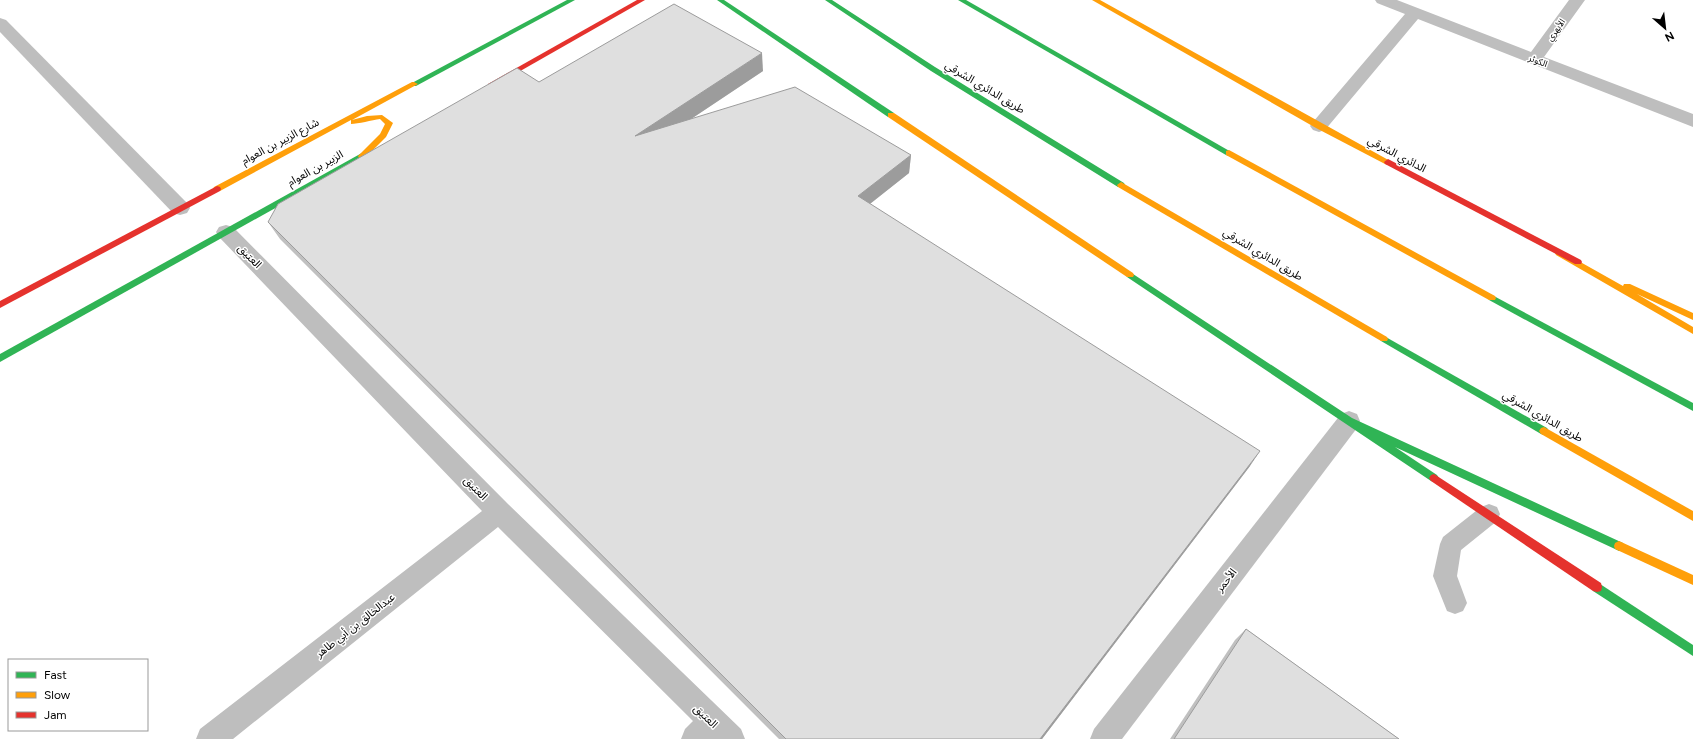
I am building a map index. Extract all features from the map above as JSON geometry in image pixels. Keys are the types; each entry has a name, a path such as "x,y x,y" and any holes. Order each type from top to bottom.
{"main road":[{"name":"شارع الزبير بن العوام","path":"0,305 570,0"},
{"path":"485,88 642,0"},
{"path":"719,0 1693,651"},
{"name":"طريق الدائري الشرقي","path":"828,0 926,65 1257,266 1693,516"},
{"path":"960,0 1295,191 1693,407"},
{"name":"الدائري الشرقي","path":"1095,0 1318,126 1559,253 1693,317"},
{"path":"323,131 367,118 382,117 389,124 383,135 362,156"},
{"name":"الزبير بن العوام","path":"0,358 389,141"},
{"path":"1559,253 1693,331"},
{"path":"1349,421 1693,580"}],"street":[{"name":"الكوثر","path":"1383,0 1693,122"},
{"name":"الأبهري","path":"1534,59 1577,0"},
{"path":"1318,126 1416,13"},
{"path":"2,29 180,208"},
{"name":"العتيق","path":"226,232 712,733"},
{"name":"الأحمر","path":"1104,739 1349,421"},
{"name":"عبدالخالق بن أبي طاهر","path":"210,739 499,512"}],"lane":[{"path":"1455,603 1445,576 1451,544 1489,514"}],"building":[{"path":"674,4 762,53 635,136 795,87 911,155 858,196 1260,451 1040,739 786,739 268,222 278,204 517,68 539,82"},
{"path":"1246,629 1399,739 1174,739"}],"traffic: fast":[{"path":"414,84 572,0"},
{"path":"720,0 891,115"},
{"path":"828,0 933,69 1121,185"},
{"path":"961,0 1229,153"},
{"path":"0,358 369,152"},
{"path":"1130,275 1434,478"},
{"path":"1492,298 1693,407"},
{"path":"1384,339 1544,431"},
{"path":"1349,421 1619,546"},
{"path":"1597,587 1693,651"}],"traffic: slow":[{"path":"1095,0 1319,126 1388,162"},
{"path":"217,189 414,84"},
{"path":"891,115 1130,275"},
{"path":"354,122 367,118 382,117 389,123 383,135 362,156"},
{"path":"1229,153 1492,298"},
{"path":"1121,185 1384,339"},
{"path":"1559,253 1693,331"},
{"path":"1627,286 1693,317"},
{"path":"1544,431 1693,516"},
{"path":"1619,546 1693,580"}],"traffic: jam":[{"path":"492,84 642,0"},
{"path":"1388,162 1578,262"},
{"path":"0,305 217,189"},
{"path":"1434,478 1597,587"}]}
